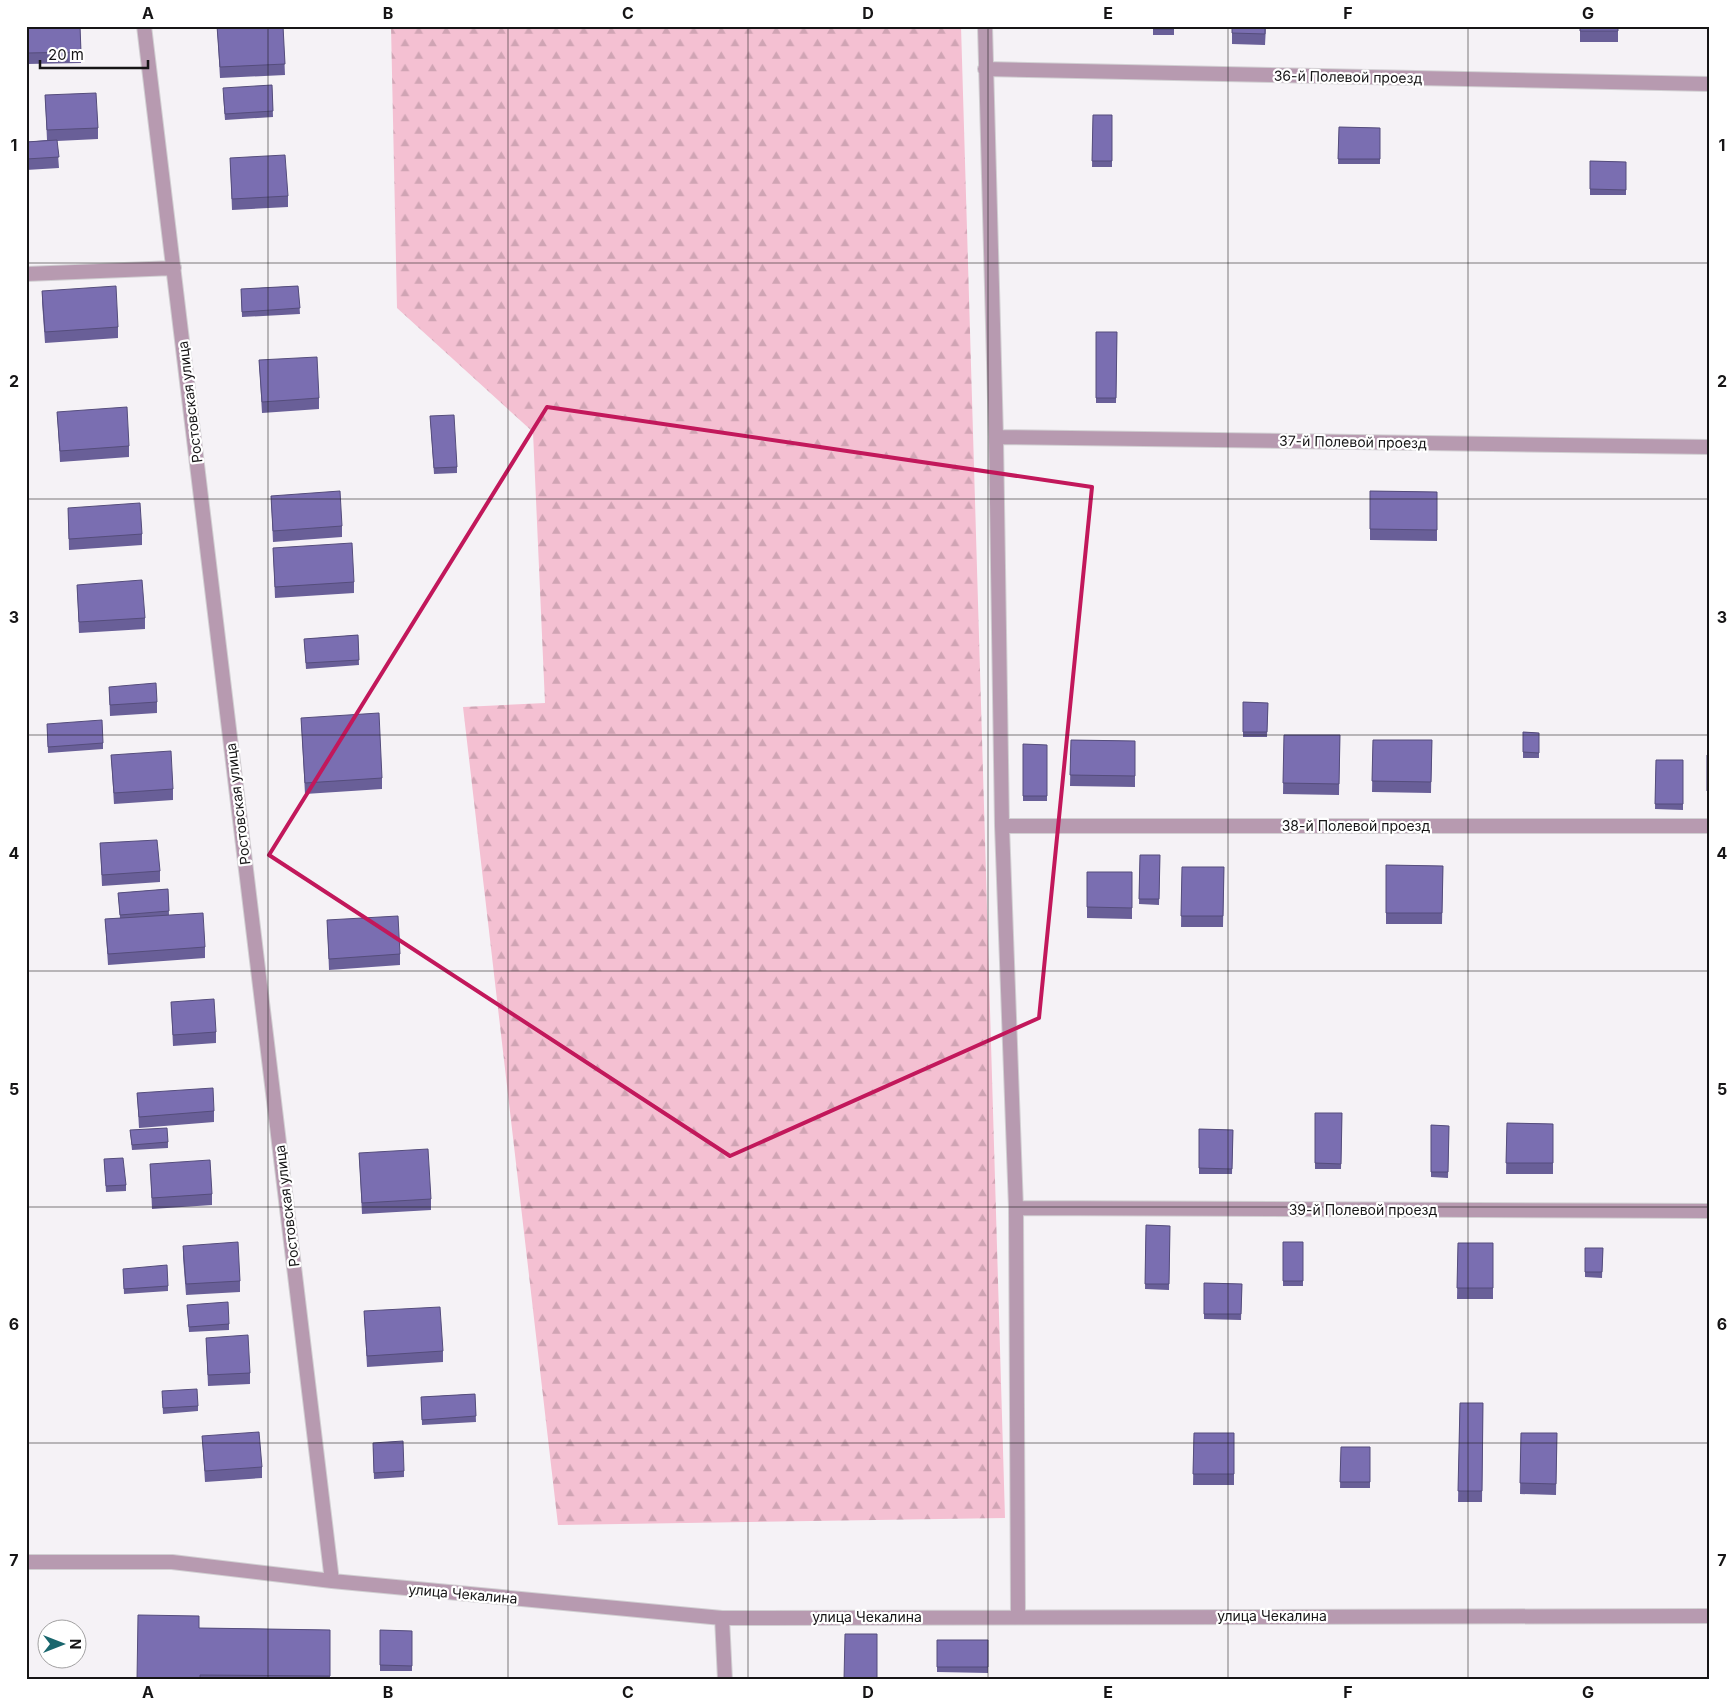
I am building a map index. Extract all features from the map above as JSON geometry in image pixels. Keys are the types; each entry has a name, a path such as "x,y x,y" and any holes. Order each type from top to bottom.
{"street":[{"name":"Ростовская улица","path":"144,26 332,1582"},
{"path":"985,26 996,437 1002,826 1016,1208 1018,1616"},
{"name":"36-й Полевой проезд","path":"985,69 1710,84"},
{"path":"26,274 174,268"},
{"name":"37-й Полевой проезд","path":"996,437 1710,448"},
{"name":"38-й Полевой проезд","path":"1002,826 1710,826"},
{"name":"39-й Полевой проезд","path":"1016,1208 1710,1211"},
{"name":"улица Чекалина","path":"26,1562 172,1562 332,1582 722,1618 1710,1616"},
{"path":"722,1618 725,1680"}],"highlighted area":[{"path":"547,407 1092,487 1039,1018 730,1156 269,855"}],"green space":[{"path":"391,26 961,26 1005,1518 558,1525 463,707 545,703 533,432 397,308"}],"building":[{"path":"27,26 80,26 81,52 27,53"},
{"path":"217,26 283,26 285,64 220,67"},
{"path":"1153,26 1174,26 1174,29 1153,29"},
{"path":"1232,26 1265,26 1265,34 1232,33"},
{"path":"1580,26 1618,26 1618,31 1580,31"},
{"path":"272,85 273,111 225,114 223,88"},
{"path":"96,93 98,128 47,130 45,95"},
{"path":"1093,115 1112,115 1112,161 1092,161"},
{"path":"1339,127 1380,128 1380,159 1338,159"},
{"path":"57,140 59,157 26,159 26,142"},
{"path":"285,155 288,196 232,199 230,158"},
{"path":"1590,161 1626,162 1626,190 1590,189"},
{"path":"116,286 118,327 45,332 42,291"},
{"path":"298,286 300,308 242,312 241,289"},
{"path":"1096,332 1117,332 1116,398 1096,398"},
{"path":"317,357 319,398 262,402 259,360"},
{"path":"127,407 129,446 60,451 57,412"},
{"path":"454,415 457,467 434,468 430,416"},
{"path":"340,491 342,526 273,531 271,496"},
{"path":"1370,491 1437,492 1437,530 1370,529"},
{"path":"140,503 142,534 69,539 68,508"},
{"path":"352,543 354,582 275,587 273,548"},
{"path":"142,580 145,618 79,622 77,585"},
{"path":"358,635 359,660 306,663 304,639"},
{"path":"156,683 157,702 110,705 109,687"},
{"path":"1243,702 1268,703 1267,732 1243,732"},
{"path":"379,713 382,778 305,783 301,718"},
{"path":"102,720 103,743 48,747 47,724"},
{"path":"1523,732 1539,733 1539,753 1523,752"},
{"path":"1284,735 1340,735 1339,784 1283,783"},
{"path":"1071,740 1135,741 1135,776 1070,775"},
{"path":"1373,740 1432,740 1431,782 1372,781"},
{"path":"1023,744 1047,745 1047,796 1023,796"},
{"path":"171,751 173,789 114,793 111,755"},
{"path":"1707,755 1710,755 1710,791 1707,791"},
{"path":"1656,760 1683,760 1683,804 1655,804"},
{"path":"157,840 160,871 102,875 100,843"},
{"path":"1140,855 1160,855 1159,899 1139,899"},
{"path":"1386,865 1443,866 1442,913 1386,913"},
{"path":"1182,867 1224,867 1223,916 1181,916"},
{"path":"1708,871 1710,871 1710,905 1708,905"},
{"path":"1087,872 1132,872 1132,908 1087,907"},
{"path":"168,889 169,911 120,915 118,893"},
{"path":"203,913 205,947 108,954 105,919"},
{"path":"398,916 400,954 329,959 327,920"},
{"path":"214,999 216,1032 173,1035 171,1002"},
{"path":"213,1088 214,1111 139,1117 137,1093"},
{"path":"1315,1113 1342,1113 1341,1164 1315,1163"},
{"path":"1507,1123 1553,1124 1553,1163 1506,1163"},
{"path":"1431,1125 1449,1126 1448,1172 1431,1172"},
{"path":"167,1128 168,1142 132,1145 130,1130"},
{"path":"1199,1129 1233,1130 1232,1169 1199,1168"},
{"path":"428,1149 431,1199 362,1203 359,1153"},
{"path":"123,1158 126,1185 106,1186 104,1159"},
{"path":"210,1160 212,1194 152,1198 150,1164"},
{"path":"1146,1225 1170,1226 1169,1284 1145,1284"},
{"path":"238,1242 240,1281 186,1284 183,1246"},
{"path":"1283,1242 1303,1242 1303,1281 1283,1281"},
{"path":"1458,1243 1493,1243 1493,1288 1457,1288"},
{"path":"1585,1248 1603,1248 1602,1272 1585,1272"},
{"path":"167,1265 168,1286 124,1289 123,1269"},
{"path":"1204,1283 1242,1284 1241,1314 1204,1314"},
{"path":"228,1302 229,1324 189,1327 187,1305"},
{"path":"440,1307 443,1351 367,1356 364,1311"},
{"path":"248,1335 250,1373 208,1375 206,1338"},
{"path":"197,1389 198,1406 163,1408 162,1391"},
{"path":"475,1394 476,1416 422,1420 421,1397"},
{"path":"1460,1403 1483,1403 1482,1491 1458,1491"},
{"path":"259,1432 262,1467 205,1471 202,1436"},
{"path":"1194,1433 1234,1433 1234,1474 1193,1474"},
{"path":"1521,1433 1557,1433 1556,1484 1520,1483"},
{"path":"403,1441 404,1471 374,1473 373,1443"},
{"path":"1341,1447 1370,1447 1370,1482 1340,1482"},
{"path":"138,1615 199,1616 199,1628 330,1630 330,1676 200,1675 200,1680 137,1680"},
{"path":"380,1630 412,1631 412,1666 380,1665"},
{"path":"845,1634 877,1634 877,1680 844,1680"},
{"path":"937,1640 988,1640 988,1667 937,1667"}]}
